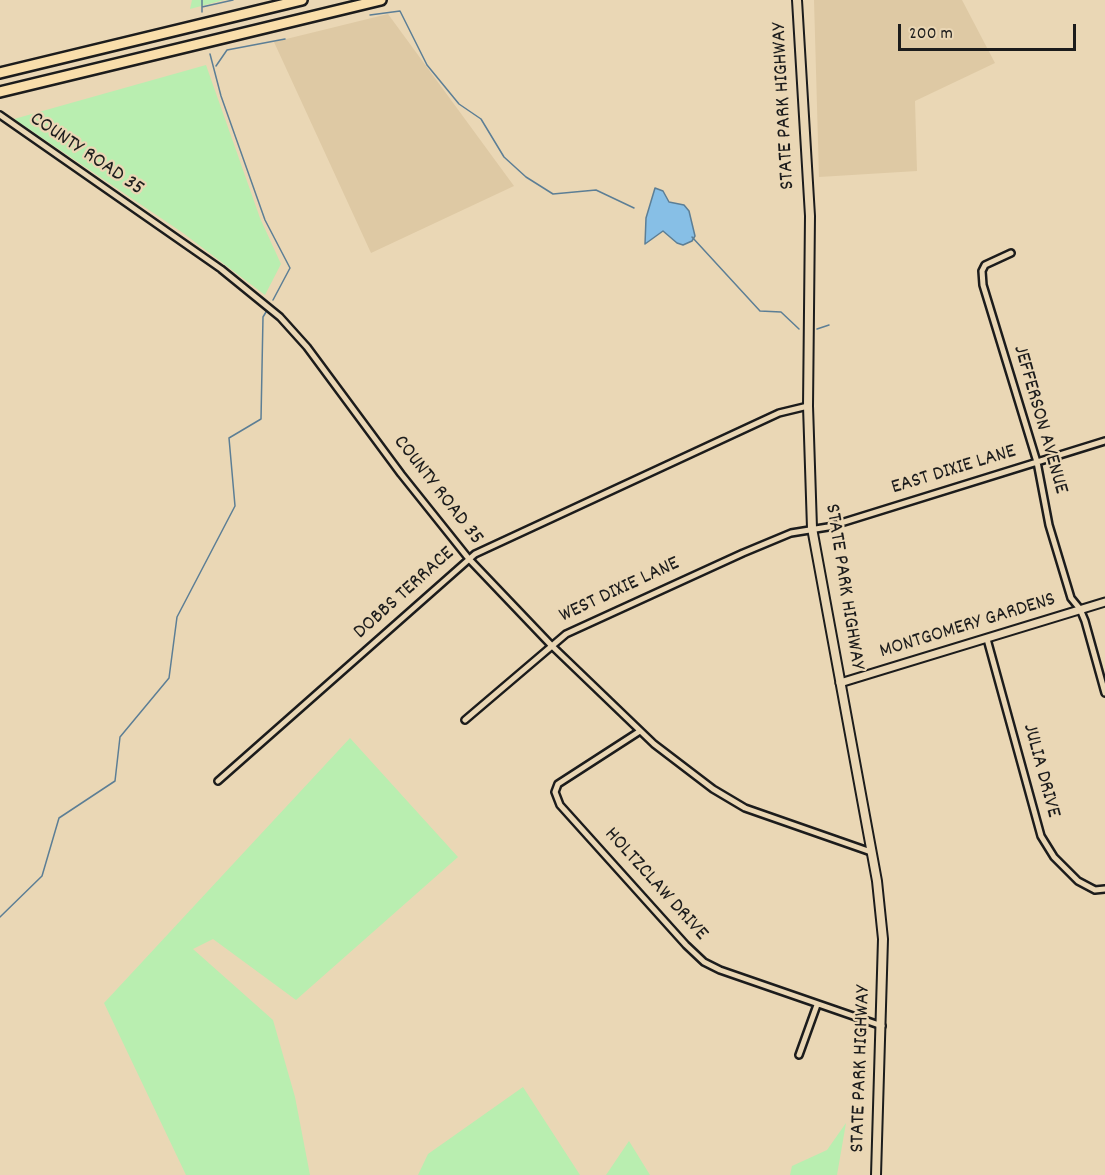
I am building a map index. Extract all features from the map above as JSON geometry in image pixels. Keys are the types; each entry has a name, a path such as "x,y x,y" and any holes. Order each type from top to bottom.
{"highway":[{"path":"0,73 302,0"},
{"path":"0,92 358,3 381,0"}],"main road":[{"name":"STATE PARK HIGHWAY","path":"797,0 810,216 808,406 812,528 871,852 883,939 876,1175"}],"street":[{"name":"COUNTY ROAD 35","path":"0,115 221,269 280,317 307,347 401,474 469,559 551,645 640,731 713,789 745,808 871,852"},
{"name":"JEFFERSON AVENUE","path":"1011,253 985,265 982,278 1037,462 1049,525 1071,598 1080,609 1105,693"},
{"name":"DOBBS TERRACE","path":"218,781 469,559 779,413 808,406"},
{"name":"EAST DIXIE LANE","path":"812,528 828,527 1105,441"},
{"name":"WEST DIXIE LANE","path":"465,720 551,645 567,634 718,564 791,533 812,528"},
{"name":"MONTGOMERY GARDENS","path":"840,682 1105,602"},
{"name":"JULIA DRIVE","path":"987,639 1041,836 1054,857 1078,881 1095,890 1105,889"},
{"name":"HOLTZCLAW DRIVE","path":"640,731 558,784 555,792 560,805 698,957 720,970 882,1026"},
{"path":"799,1055 817,1005"}],"shaded area":[{"path":"814,0 962,0 995,63 915,101 917,171 819,177"},
{"path":"388,14 514,186 371,253 274,42"}],"green space":[{"path":"192,0 224,0 190,9"},
{"path":"206,65 260,218 281,264 265,295 183,233 14,119"},
{"path":"350,738 458,857 296,1000 213,939 193,949 273,1020 295,1097 310,1175 186,1175 104,1003"},
{"path":"523,1087 580,1175 418,1175 428,1154"},
{"path":"846,1123 837,1175 790,1175 792,1166 827,1150"},
{"path":"629,1141 650,1175 606,1175"}],"water":[{"path":"655,188 663,191 669,202 684,205 689,211 695,236 692,241 683,245 677,243 663,231 645,244 646,218"}],"waterway":[{"path":"202,0 202,12"},
{"path":"202,7 233,0"},
{"path":"370,15 400,11 427,65 459,104 481,119 504,157 526,177 553,194 596,190 634,208"},
{"path":"216,66 227,50 285,39"},
{"path":"210,54 221,96 265,220 290,268 273,300"},
{"path":"692,237 760,311 781,312 799,329"},
{"path":"0,917 42,876 59,818 115,781 120,737 169,678 177,617 235,506 229,438 261,419 263,317 266,312"},
{"path":"817,329 829,325"}]}
